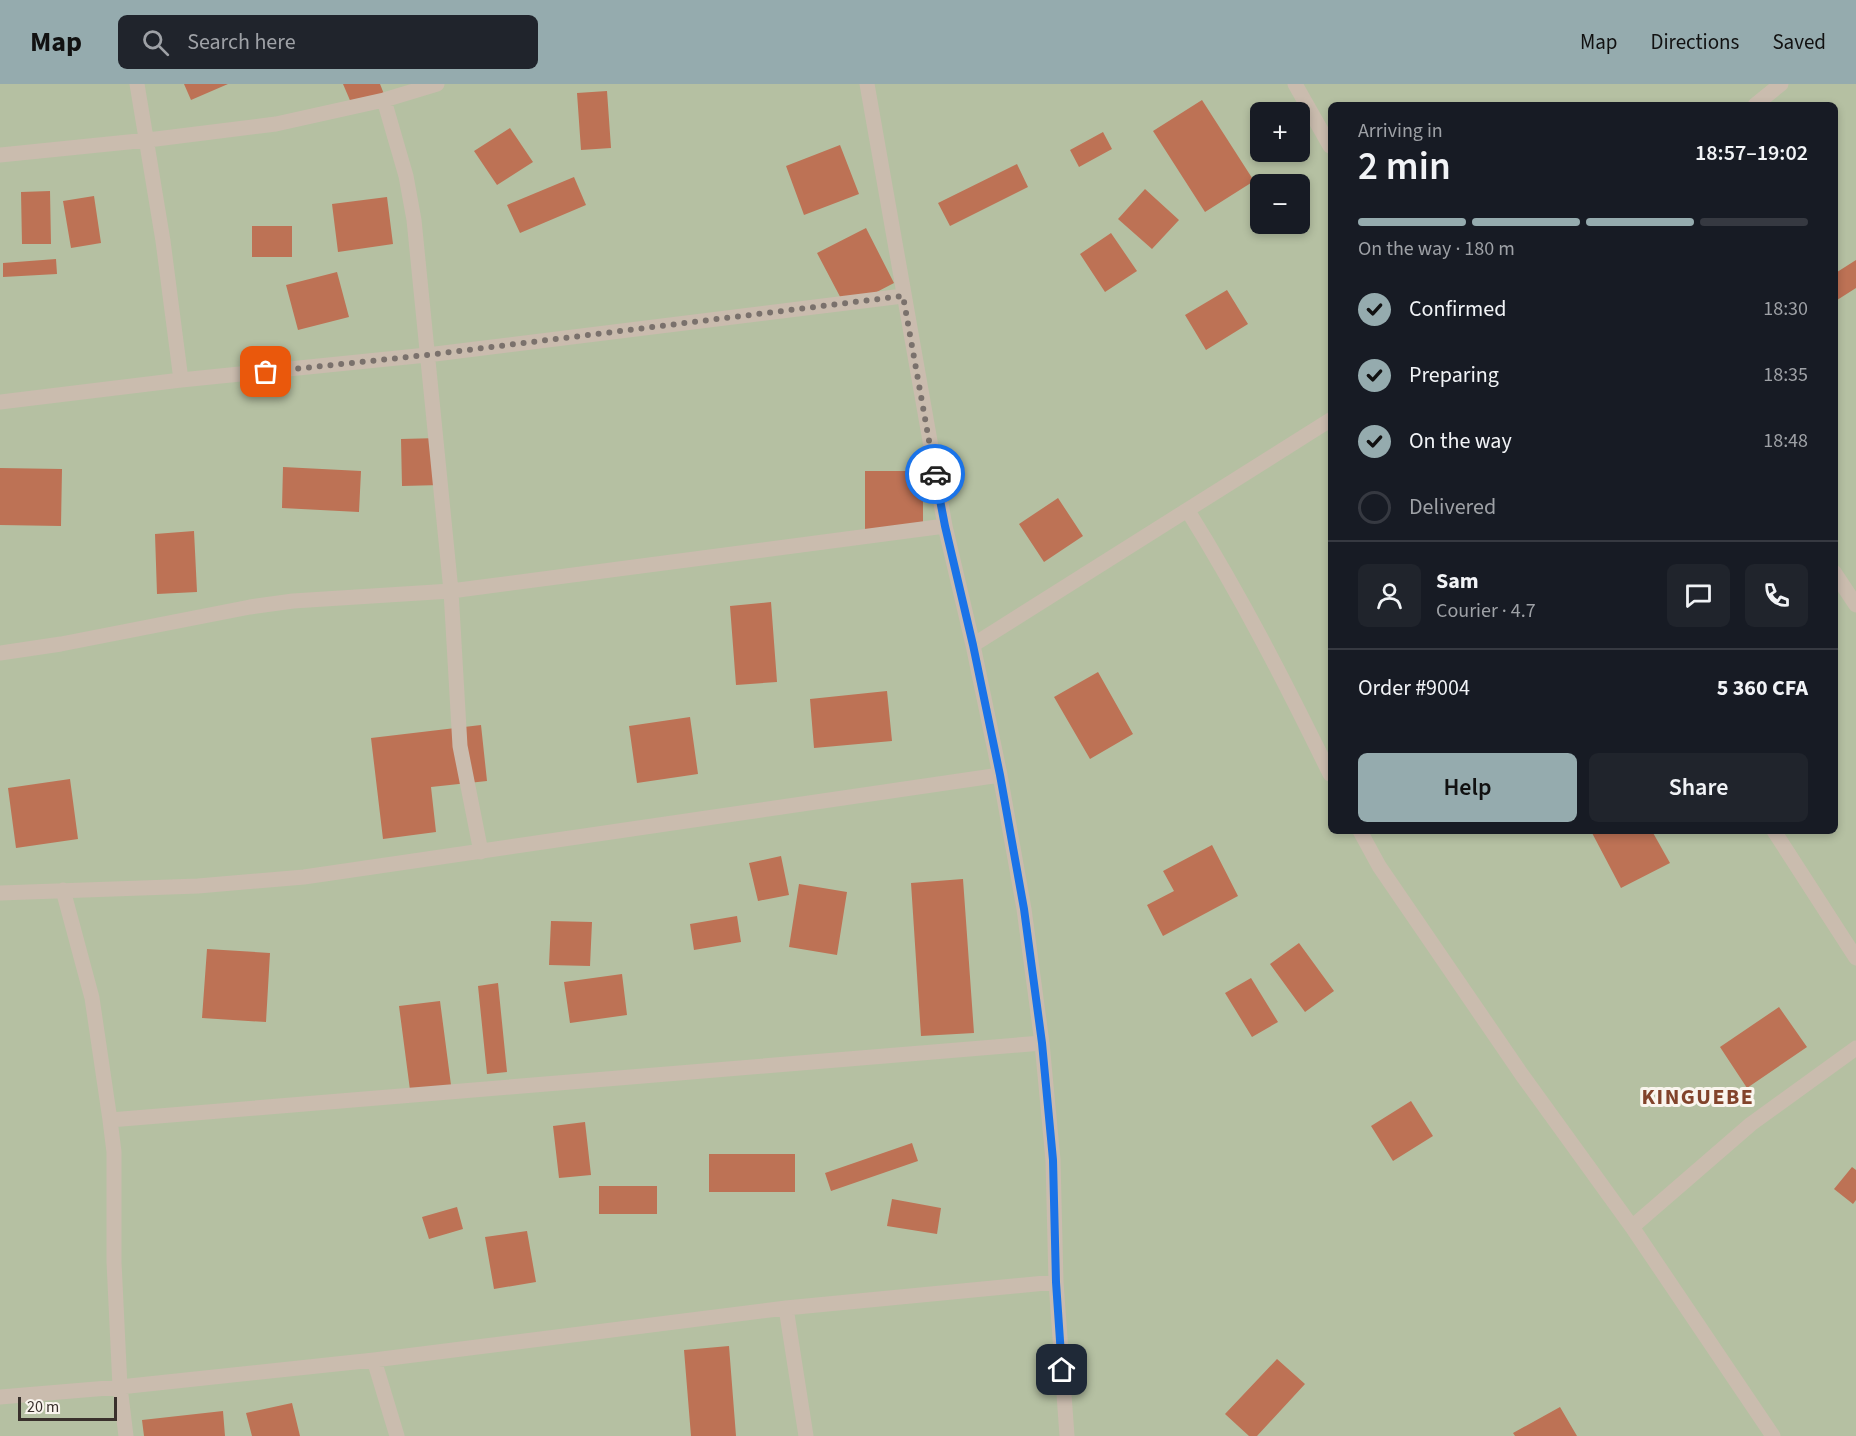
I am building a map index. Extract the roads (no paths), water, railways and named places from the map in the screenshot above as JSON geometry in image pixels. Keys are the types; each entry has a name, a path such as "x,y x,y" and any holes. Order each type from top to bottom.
{"street":[{"path":"137,84 148,140 168,274 181,380"},
{"path":"0,155 276,124 384,100 437,84"},
{"path":"867,84 945,526 1000,775 1024,909 1042,1043 1053,1160 1056,1282 1067,1436"},
{"path":"1295,84 1328,142"},
{"path":"1759,102 1781,84"},
{"path":"384,100 406,176 414,220 451,591 460,746 481,852"},
{"path":"0,402 181,380 427,355 903,296"},
{"path":"973,645 1328,421"},
{"path":"1188,511 1222,564 1264,641 1328,770"},
{"path":"0,653 293,601 451,591 945,526"},
{"path":"1838,578 1856,606"},
{"path":"0,893 198,886 304,877 1000,775"},
{"path":"1362,834 1379,866 1522,1076 1632,1227 1773,1436"},
{"path":"1776,834 1856,958"},
{"path":"63,890 92,998 114,1152 114,1262 120,1387 126,1436"},
{"path":"110,1119 1042,1043"},
{"path":"1632,1227 1751,1125 1856,1048"},
{"path":"0,1397 120,1387 374,1360 786,1308 1056,1282"},
{"path":"786,1308 806,1436"},
{"path":"374,1360 397,1436"}],"district":[{"name":"KINGUEBE","path":"1698,1096"}]}
